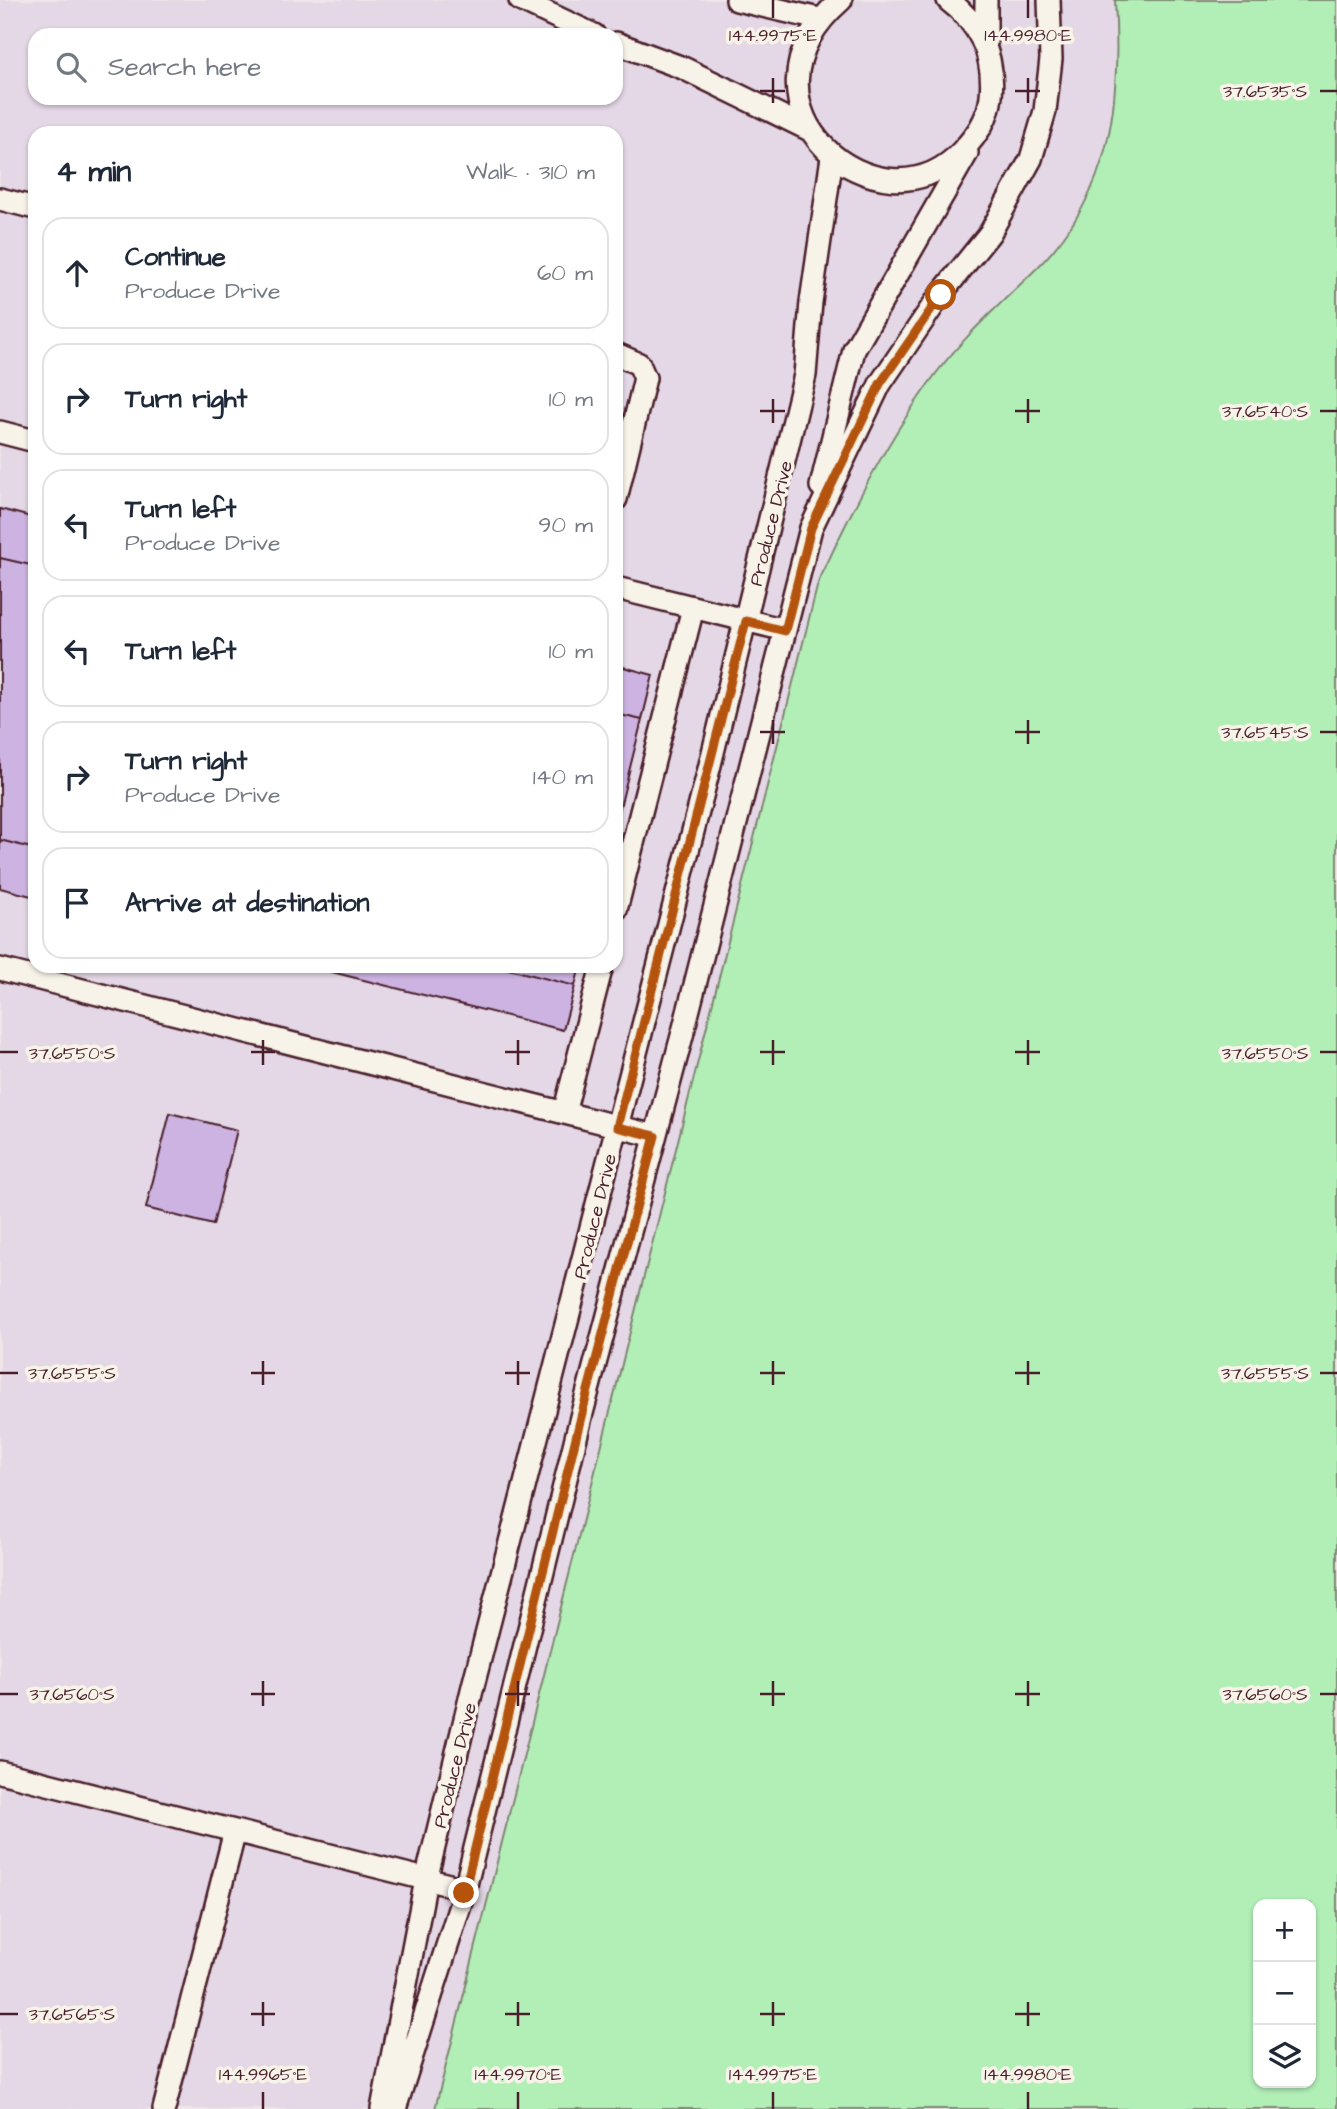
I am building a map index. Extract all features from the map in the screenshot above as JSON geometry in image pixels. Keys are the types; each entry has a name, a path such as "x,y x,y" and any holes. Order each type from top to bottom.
{"lane":[{"path":"520,0 579,28"},
{"path":"737,0 818,19"},
{"path":"841,0 818,19 803,45 797,74 799,103 810,130 832,157 860,173 892,179 925,175 954,160 976,136 990,107 993,75 986,43 986,0"},
{"path":"948,0 968,15 986,43"},
{"name":"Produce Drive","path":"811,528 880,384 941,295 990,233 1031,159 1045,111 1051,59 1049,0"},
{"path":"623,46 683,68 810,130"},
{"name":"Produce Drive","path":"395,2109 465,1888 581,1417 785,631 854,350 976,136"},
{"name":"Produce Drive","path":"382,2109 426,1880 746,621 805,375 811,302 832,157"},
{"path":"0,199 28,206"},
{"path":"623,358 639,364 645,378 623,470"},
{"path":"0,432 28,439"},
{"path":"623,591 785,631"},
{"path":"623,883 693,608"},
{"path":"0,969 655,1136"},
{"path":"564,1113 600,973"},
{"path":"0,1772 465,1888"},
{"path":"164,2109 235,1831"}],"shaded area":[{"path":"0,0 1337,0 1027,2109 0,2109"}],"green space":[{"path":"1115,0 1337,0 1337,2109 435,2109 818,583 869,480 929,383 967,337 1038,267 1063,238 1083,207 1097,176 1107,143 1116,74"}],"building":[{"path":"0,509 28,516 28,564 0,558"},
{"path":"0,558 28,564 28,847 0,840"},
{"path":"623,667 653,675 642,720 623,716"},
{"path":"623,716 642,720 623,795"},
{"path":"0,840 28,847 28,895 0,888"},
{"path":"336,973 524,973 575,986 563,1030"},
{"path":"524,973 578,973 575,986"},
{"path":"170,1113 237,1130 213,1225 146,1208"}],"route":[{"path":"464,1893 581,1417 655,1136 617,1127 746,621 785,631 811,528 880,384 941,295"}]}
